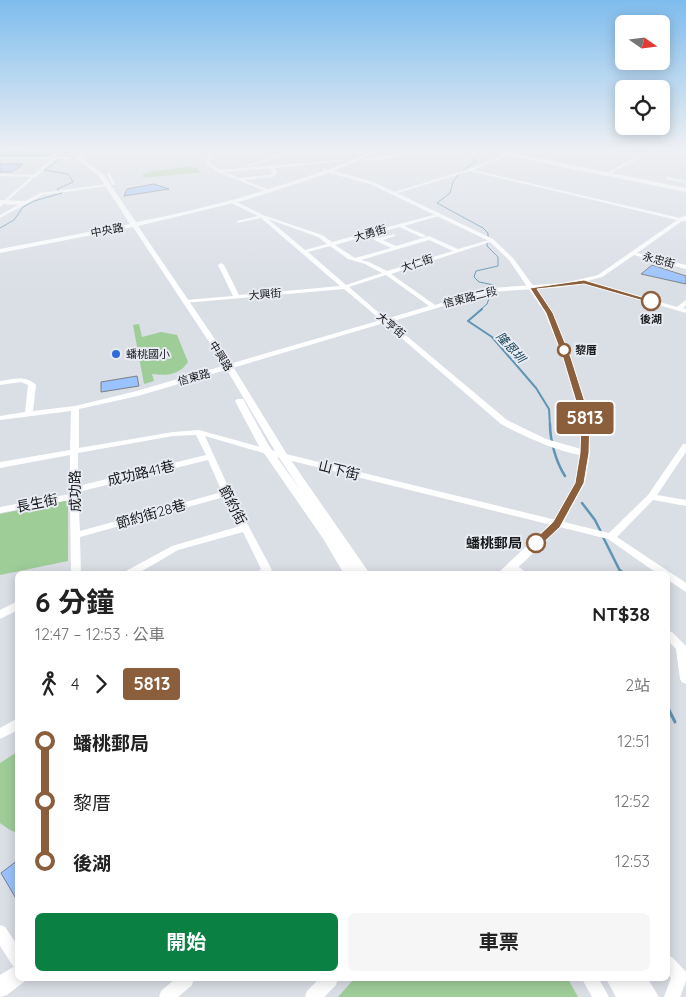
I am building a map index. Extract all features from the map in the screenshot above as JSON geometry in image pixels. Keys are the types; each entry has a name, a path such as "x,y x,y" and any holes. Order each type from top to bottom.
{"street":[{"path":"2,203 13,195"},
{"path":"0,217 41,195"},
{"name":"中興路","path":"110,195 283,456 362,571"},
{"name":"中央路","path":"0,251 252,195"},
{"name":"中央路","path":"0,247 233,202 256,195"},
{"path":"396,195 491,240 511,259 549,313 570,366 585,418 584,453 580,483 557,524 513,571"},
{"path":"577,195 684,219"},
{"name":"大亨街","path":"233,202 262,216 504,422 525,434 554,445 584,453"},
{"path":"2,203 24,203"},
{"name":"大勇街","path":"303,252 437,215"},
{"path":"239,222 262,216 320,236 350,258 357,259 386,273 434,307"},
{"name":"信東路二段","path":"385,321 492,290 533,288 584,282 600,276 684,219"},
{"path":"399,225 422,236"},
{"path":"366,234 396,248"},
{"path":"378,240 393,235"},
{"path":"357,259 429,238 456,250"},
{"name":"大仁街","path":"344,287 491,240"},
{"name":"中興路","path":"143,246 186,302 225,368 269,452 328,536 349,571"},
{"name":"永忠街","path":"632,253 686,267"},
{"path":"220,265 237,297"},
{"path":"584,282 686,311"},
{"name":"大興街","path":"186,302 344,287"},
{"path":"678,309 686,302"},
{"name":"信東路","path":"0,418 75,408 135,394 385,321"},
{"path":"0,383 21,380 32,385 30,414"},
{"name":"成功路","path":"75,408 74,493 76,571"},
{"name":"山下街","path":"0,465 173,434 199,432 283,456 605,535 661,571"},
{"name":"節約街","path":"199,432 209,457 267,570 265,571"},
{"path":"605,535 651,497 686,446"},
{"name":"成功路41巷","path":"74,493 209,457"},
{"name":"長生街","path":"0,510 74,493"},
{"name":"節約街28巷","path":"76,535 227,493"},
{"path":"651,497 686,502"},
{"path":"134,571 175,548 246,528"},
{"name":"山下街","path":"670,577 686,588"},
{"path":"0,615 15,607"},
{"path":"670,637 681,647 686,679"},
{"path":"0,734 15,725"},
{"path":"0,932 15,956"},
{"path":"670,965 683,976 672,997"},
{"path":"0,988 15,976"},
{"path":"167,997 184,981"},
{"path":"313,997 328,981"},
{"path":"591,981 601,997"},
{"path":"617,981 628,997"},
{"path":"637,981 649,997"}],"green space":[{"path":"139,324 142,337 161,332 177,335 188,362 181,370 172,374 152,374 154,381 144,384 133,325"},
{"path":"68,500 68,561 0,575 0,514"},
{"path":"15,753 15,832 0,823 0,763"},
{"path":"352,981 569,981 578,997 338,997"}],"building":[{"path":"652,265 686,276 686,284 641,274"},
{"path":"137,376 139,386 101,392 101,382"},
{"path":"15,862 15,897 1,873"}],"waterway":[{"name":"隆恩圳","path":"0,228 14,220 23,207 34,201 57,195"},
{"name":"隆恩圳","path":"448,195 437,203 483,228 488,233 488,237"},
{"name":"隆恩圳","path":"480,310 487,304 494,285 479,282 474,277 476,271 498,266 498,257 487,246 487,242"},
{"name":"隆恩圳","path":"482,309 468,321 492,337 536,388 549,409 550,426"},
{"name":"隆恩圳","path":"550,424 554,451 565,476"},
{"name":"隆恩圳","path":"582,503 595,520 601,532"},
{"name":"隆恩圳","path":"603,537 620,571"},
{"name":"隆恩圳","path":"670,712 675,722"}],"bus line":[{"name":"5813","path":"536,543 557,524 580,483 584,453 585,418 567,358 549,313 533,288 564,286 584,282 651,301"}],"place":[{"name":"後湖","path":"651,301"},
{"name":"黎厝","path":"564,350"},
{"name":"蟠桃國小","path":"116,354"},
{"name":"蟠桃郵局","path":"536,543"}]}
